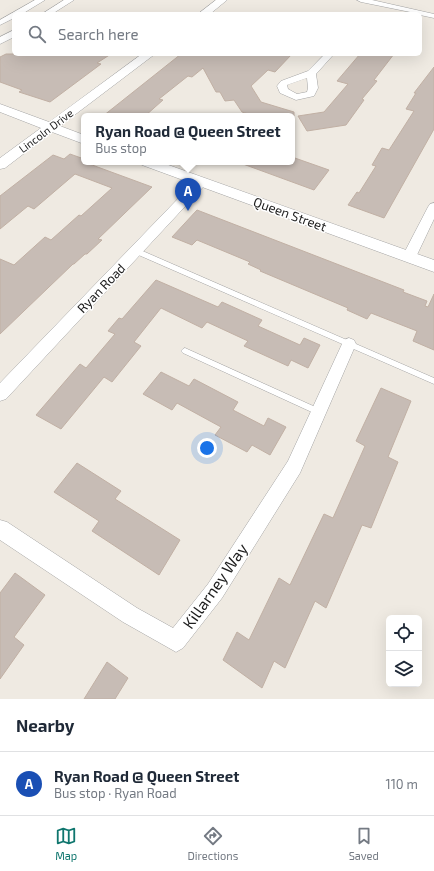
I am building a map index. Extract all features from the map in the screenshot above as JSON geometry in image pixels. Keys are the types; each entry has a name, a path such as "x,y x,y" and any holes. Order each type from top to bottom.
{"street":[{"path":"20,12 41,0"},
{"path":"49,12 70,0"},
{"path":"207,12 222,0"},
{"path":"362,0 375,6 410,12"},
{"path":"422,14 434,16"},
{"path":"0,23 12,17"},
{"path":"0,41 12,34"},
{"name":"Lincoln Drive","path":"0,165 147,56"},
{"path":"311,73 328,56"},
{"path":"0,108 81,139"},
{"name":"Queen Street","path":"154,165 434,266"},
{"name":"Ryan Road","path":"0,394 202,182"},
{"path":"409,257 434,207"},
{"name":"Killarney Way","path":"0,529 130,615 176,642 215,591 294,468 349,344"}],"lane":[{"path":"136,251 434,381"},
{"path":"185,351 319,412"}],"building":[{"path":"6,54 12,54 12,56 108,56 97,63 101,64 50,102 19,92 22,90 0,82 0,57"},
{"path":"178,56 290,56 275,72 268,70 251,86 261,102 294,113 242,112 234,100 225,101 220,92 216,92 203,68 192,77 188,76 159,99 163,100 148,113 107,113"},
{"path":"358,56 392,56 374,80 377,81 362,99 364,100 346,125 307,131 298,116 324,112 348,84 337,81"},
{"path":"434,67 434,129 384,218 348,205 357,192 359,193 376,166 372,165 382,148 389,150 414,111 406,109 416,93 414,93"},
{"path":"70,154 81,158 81,165 92,165 152,187 98,239 102,240 87,254 73,264 0,334 0,259 14,265 45,237 51,240 112,188 75,174 34,209 28,206 0,229 0,196 53,155 64,159"},
{"path":"295,158 329,170 314,190 246,165 295,165"},
{"path":"197,210 404,290 403,292 427,301 425,306 428,307 434,294 434,350 413,341 417,331 371,313 367,319 347,310 348,308 260,271 261,270 248,264 250,262 197,240 192,245 172,237"},
{"path":"156,280 218,307 222,302 262,320 258,326 300,345 304,338 320,345 308,368 291,360 288,366 244,346 248,341 207,322 202,328 161,308 134,342 141,346 112,382 104,377 61,429 36,415 80,364 86,368 115,334 108,331 119,318 122,319"},
{"path":"161,372 189,386 194,379 238,402 233,410 264,426 268,418 286,427 270,455 252,445 247,452 215,435 221,427 177,403 172,410 143,394"},
{"path":"381,388 411,401 388,457 398,462 371,528 362,525 326,608 315,601 285,668 274,661 262,688 223,660 237,632 249,640 279,578 290,585 324,514 333,518 365,446 356,441"},
{"path":"77,463 121,491 115,499 180,540 159,575 92,531 99,521 54,492"},
{"path":"15,573 45,595 14,637 24,645 0,679 0,593"},
{"path":"107,662 128,678 115,699 84,699"}],"place":[{"name":"Ryan Road @ Queen Street","path":"188,211"}]}
